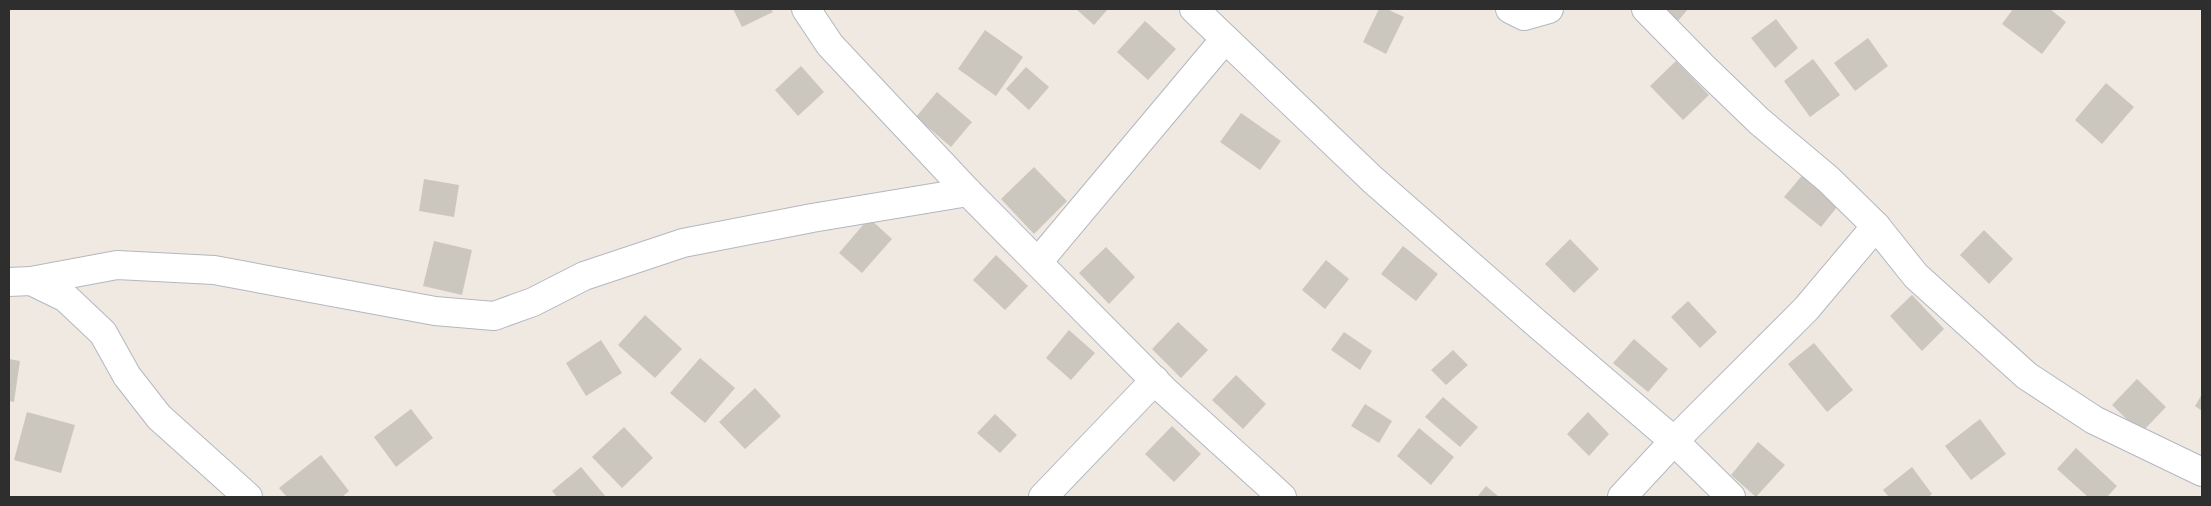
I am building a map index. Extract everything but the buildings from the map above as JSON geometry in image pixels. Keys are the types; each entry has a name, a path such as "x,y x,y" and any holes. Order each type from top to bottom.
{"street":[{"path":"806,9 830,45 968,192 1154,380 1282,497"},
{"path":"1194,9 1373,180 1674,441 1731,497"},
{"path":"1510,9 1524,16 1550,9"},
{"path":"1646,9 1752,114 1828,179 1876,226 1916,276 2027,376 2094,420 2202,472"},
{"path":"1038,262 1225,39"},
{"path":"20,281 117,265 214,270 435,311 494,316 533,302 584,276 683,243 812,218 968,192"},
{"path":"1622,497 1674,441 1806,309 1876,226"},
{"path":"20,281 66,298 103,333 127,376 159,417 248,497"},
{"path":"1043,497 1154,380"}]}
